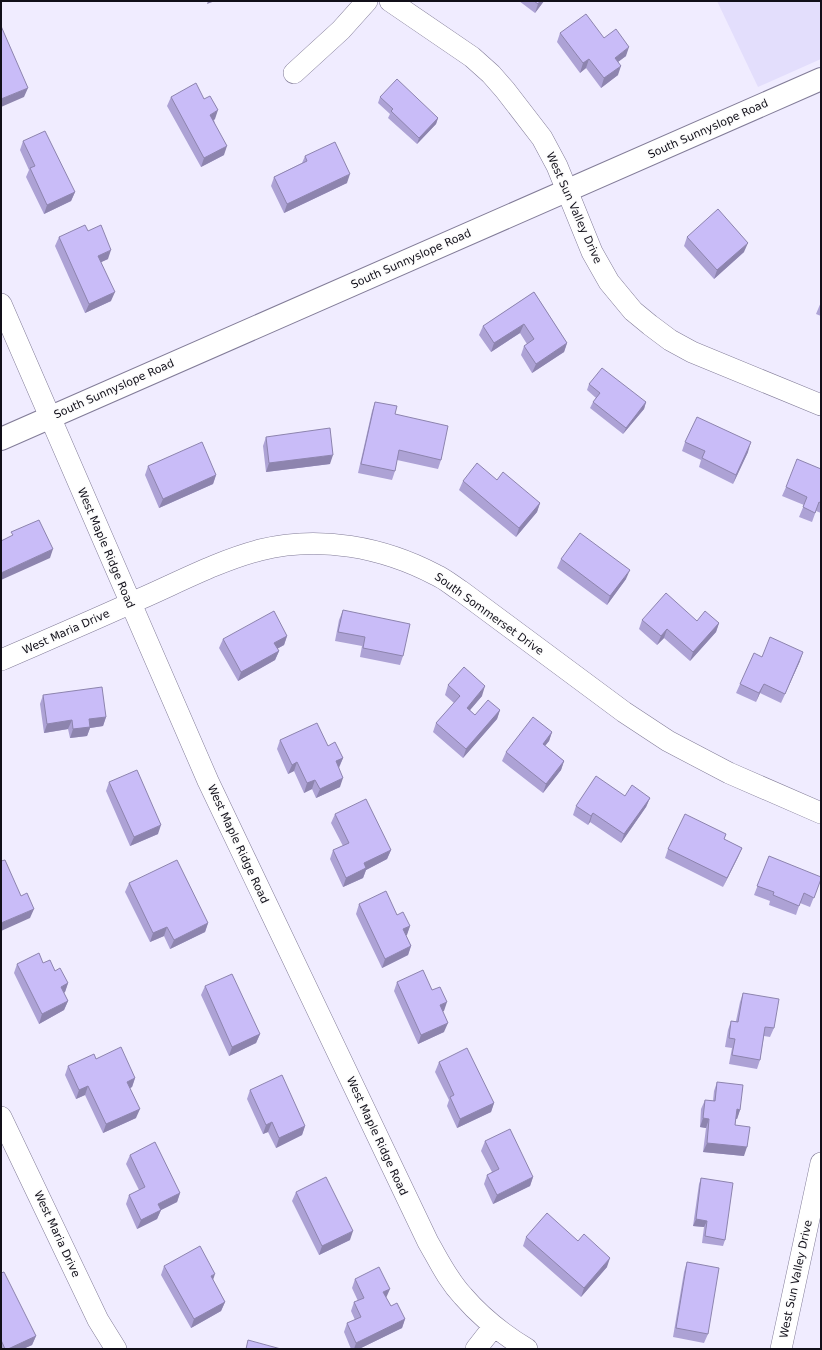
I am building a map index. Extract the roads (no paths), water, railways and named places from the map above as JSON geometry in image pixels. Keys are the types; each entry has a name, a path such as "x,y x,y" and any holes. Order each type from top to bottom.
{"street":[{"path":"294,73 341,30 367,1"},
{"name":"West Sun Valley Drive","path":"390,1 472,57 491,74 505,90 542,138 568,191 592,252 609,282 633,311 670,340 692,352 821,405"},
{"name":"South Sunnyslope Road","path":"1,439 821,79"},
{"name":"West Maple Ridge Road","path":"1,304 208,781 428,1242 448,1277 463,1297 494,1326 527,1349"},
{"name":"South Sommerset Drive","path":"130,604 231,560 261,550 296,544 318,544 363,548 404,560 438,575 624,712 668,741 729,773 821,813"},
{"name":"West Maria Drive","path":"1,660 130,604"},
{"name":"West Maria Drive","path":"1,1117 98,1320 116,1349"},
{"name":"West Sun Valley Drive","path":"781,1349 821,1163"},
{"path":"476,1349 494,1326"}]}
